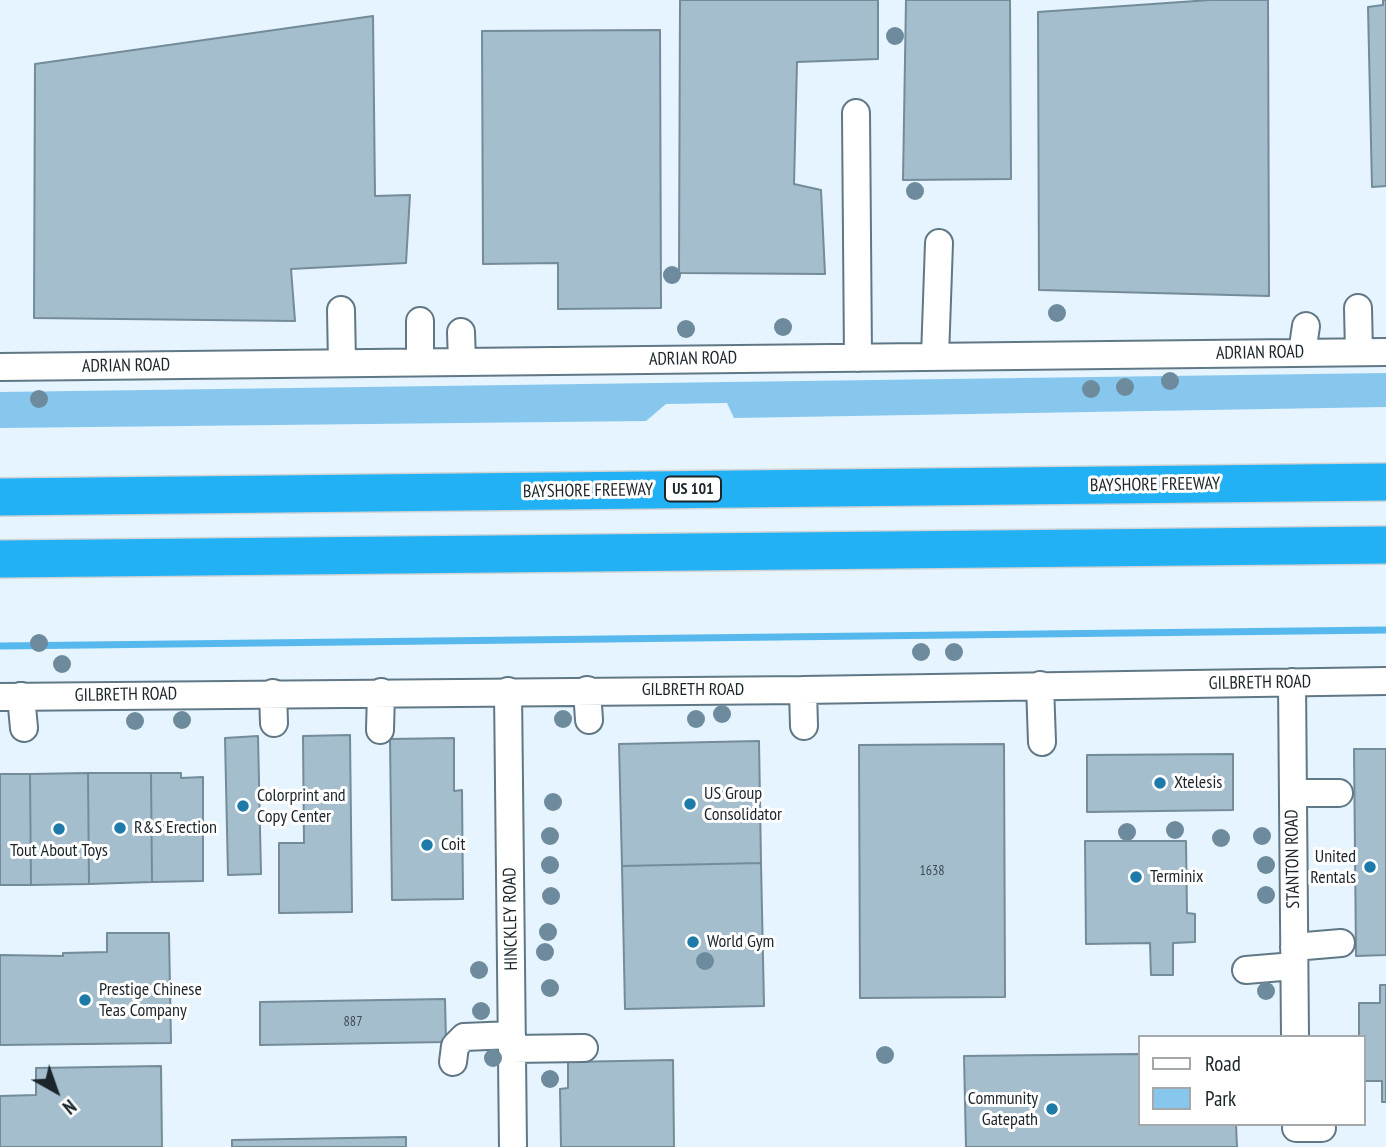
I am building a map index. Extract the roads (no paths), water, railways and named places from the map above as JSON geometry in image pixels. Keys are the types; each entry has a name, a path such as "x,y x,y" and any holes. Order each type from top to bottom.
{"highway":[{"name":"BAYSHORE FREEWAY","path":"0,497 1386,482"},
{"path":"0,559 1386,545"}],"street":[{"path":"856,113 858,358"},
{"path":"935,357 939,243"},
{"path":"1358,308 1359,352"},
{"path":"341,310 342,363"},
{"path":"420,321 420,362"},
{"path":"1302,353 1306,326"},
{"path":"461,332 463,362"},
{"name":"ADRIAN ROAD","path":"0,367 1386,352"},
{"name":"GILBRETH ROAD","path":"10,696 204,707 273,693 803,690 1386,681"},
{"name":"STANTON ROAD","path":"1292,682 1293,793 1281,847 1282,911 1294,957 1295,1035"},
{"path":"1040,685 1042,742"},
{"path":"587,690 589,720"},
{"path":"803,690 804,726"},
{"name":"HINCKLEY ROAD","path":"508,691 500,953 512,1042 513,1147"},
{"path":"380,730 381,692"},
{"path":"273,693 274,723"},
{"path":"10,696 24,728"},
{"path":"1293,793 1339,793"},
{"path":"1246,970 1341,943"},
{"path":"453,1062 455,1046 464,1037 584,1048"}],"waterway":[{"path":"0,646 1386,630"}],"place":[{"name":"Xtelesis","path":"1160,783"},
{"name":"US Group Consolidator","path":"690,804"},
{"name":"Colorprint and Copy Center","path":"243,806"},
{"name":"R&S Erection","path":"120,828"},
{"name":"Tout About Toys","path":"59,829"},
{"name":"Coit","path":"427,845"},
{"name":"United Rentals","path":"1370,867"},
{"name":"Terminix","path":"1136,877"},
{"name":"World Gym","path":"693,942"},
{"name":"Prestige Chinese Teas Company","path":"85,1000"},
{"name":"Community Gatepath","path":"1052,1109"}]}
